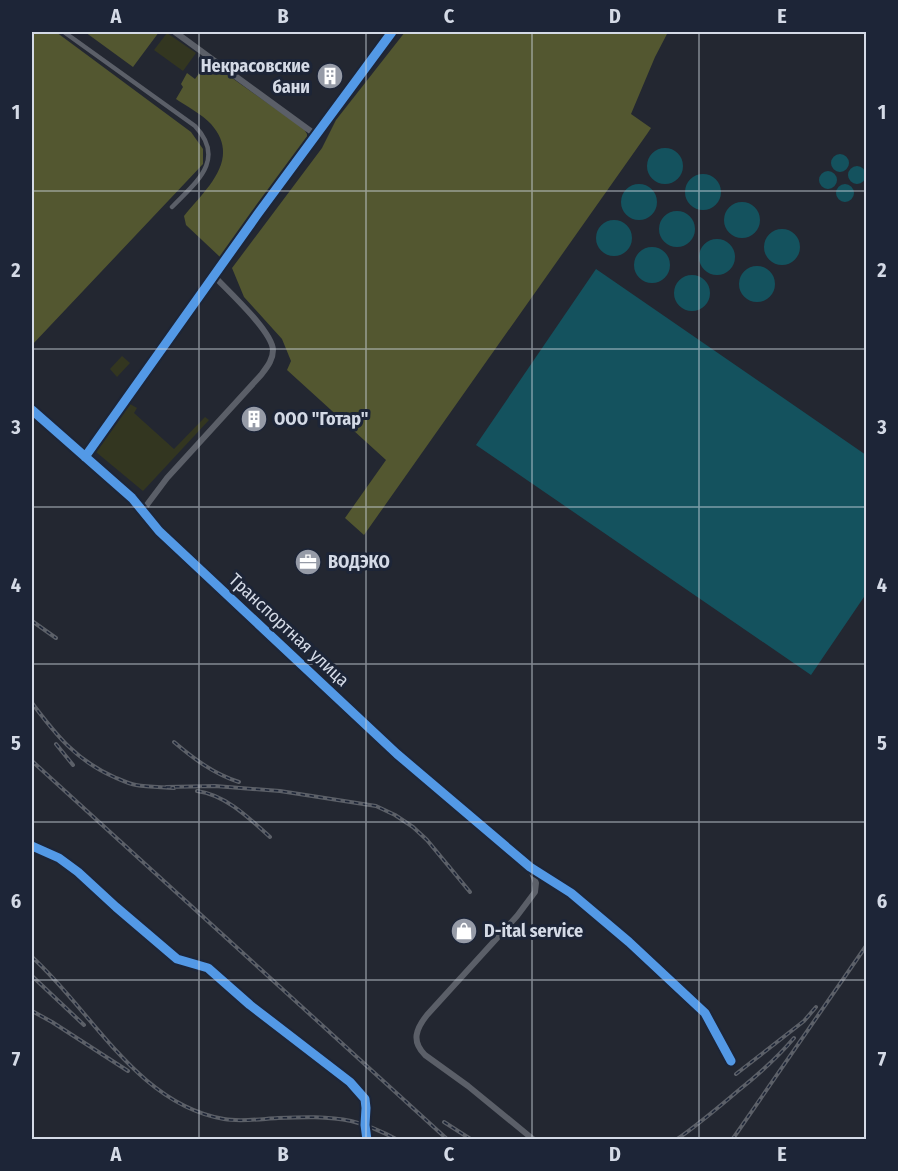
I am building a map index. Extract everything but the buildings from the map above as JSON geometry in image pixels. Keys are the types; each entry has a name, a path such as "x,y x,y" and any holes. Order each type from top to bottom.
{"street":[{"path":"64,32 195,126 204,135 208,146 208,165 198,180 171,207"},
{"path":"175,32 316,135"},
{"path":"85,457 257,215 392,32"},
{"path":"143,510 166,478 261,375 273,356 273,346 267,333 214,276"},
{"name":"Транспортная улица","path":"32,410 132,498 159,531 397,754 530,867"},
{"path":"32,846 59,858 78,872 177,958 208,968 250,1005 350,1082 365,1099 367,1140"},
{"path":"530,867 571,893 629,942 705,1013 730,1061"},
{"path":"530,867 536,883 535,892 427,1015 420,1024 416,1036 420,1050 425,1055 468,1086 534,1140"}],"green space":[{"path":"32,32 56,32 191,132 203,149 203,164 32,345"},
{"path":"85,32 159,32 133,67"},
{"path":"405,32 668,32 631,114 651,128 364,535 345,518 386,460 287,370 291,361 282,339 244,297 232,268 322,148 336,120"},
{"path":"167,33 196,53 183,71 154,50"},
{"path":"208,61 304,129 307,134 220,257 186,225 184,216 217,173 222,161 223,149 220,137 208,121 176,99 187,73 195,79"},
{"path":"122,356 130,363 117,377 110,369"},
{"path":"130,404 137,408 134,413 174,449 205,417 209,420 143,491 96,452"}],"water":[{"path":"665,148 678,153 683,166 678,179 665,184 652,179 647,166 652,153"},
{"path":"840,154 848,159 849,163 844,171 840,172 832,167 831,163 836,155"},
{"path":"857,166 865,171 866,175 861,183 857,184 849,179 848,175 853,167"},
{"path":"828,171 836,176 837,180 832,188 828,189 820,184 819,180 824,172"},
{"path":"703,174 716,179 721,192 716,205 703,210 690,205 685,192 690,179"},
{"path":"639,184 652,189 657,202 652,215 639,220 626,215 621,202 626,189"},
{"path":"845,184 853,189 854,193 849,201 845,202 837,197 836,193 841,185"},
{"path":"742,202 755,207 760,220 755,233 742,238 729,233 724,220 729,207"},
{"path":"677,211 690,216 695,229 690,242 677,247 664,242 659,229 664,216"},
{"path":"614,220 627,225 632,238 627,251 614,256 601,251 596,238 601,225"},
{"path":"782,229 795,234 800,247 795,260 782,265 769,260 764,247 769,234"},
{"path":"717,239 730,244 735,257 730,270 717,275 704,270 699,257 704,244"},
{"path":"652,247 665,252 670,265 665,278 652,283 639,278 634,265 639,252"},
{"path":"757,266 770,271 775,284 770,297 757,302 744,297 739,284 744,271"},
{"path":"596,269 866,455 866,594 811,675 476,445"},
{"path":"692,275 705,280 710,293 705,306 692,311 679,306 674,293 679,280"}],"railway":[{"path":"32,621 56,638"},
{"path":"32,703 68,746 89,763 122,781 145,786 174,788"},
{"path":"174,742 221,775 239,782"},
{"path":"56,744 73,765"},
{"path":"32,761 448,1140"},
{"path":"166,787 215,786 280,791 376,806 413,827 427,840 470,892"},
{"path":"197,791 208,793 227,802 270,837"},
{"path":"732,1140 866,946"},
{"path":"32,957 118,1053 141,1075 166,1095 193,1110 231,1120 306,1117 342,1119 369,1127 398,1140"},
{"path":"32,976 84,1025"},
{"path":"736,1074 804,1021 816,1007"},
{"path":"32,1011 128,1071"},
{"path":"676,1140 754,1078 794,1038"},
{"path":"444,1122 472,1140"}],"cycle path":[{"path":"85,457 257,215 392,32"},
{"path":"32,410 132,498 159,531 397,754 530,867 571,893 629,942 705,1013 731,1061"},
{"path":"32,846 59,858 78,872 177,959 208,968 250,1005 350,1082 365,1099 367,1140"}],"place":[{"name":"Некрасовские бани","path":"330,76"},
{"name":"ООО \"Готар\"","path":"254,419"},
{"name":"ВОДЭКО","path":"308,562"},
{"name":"D-ital service","path":"464,931"}]}
